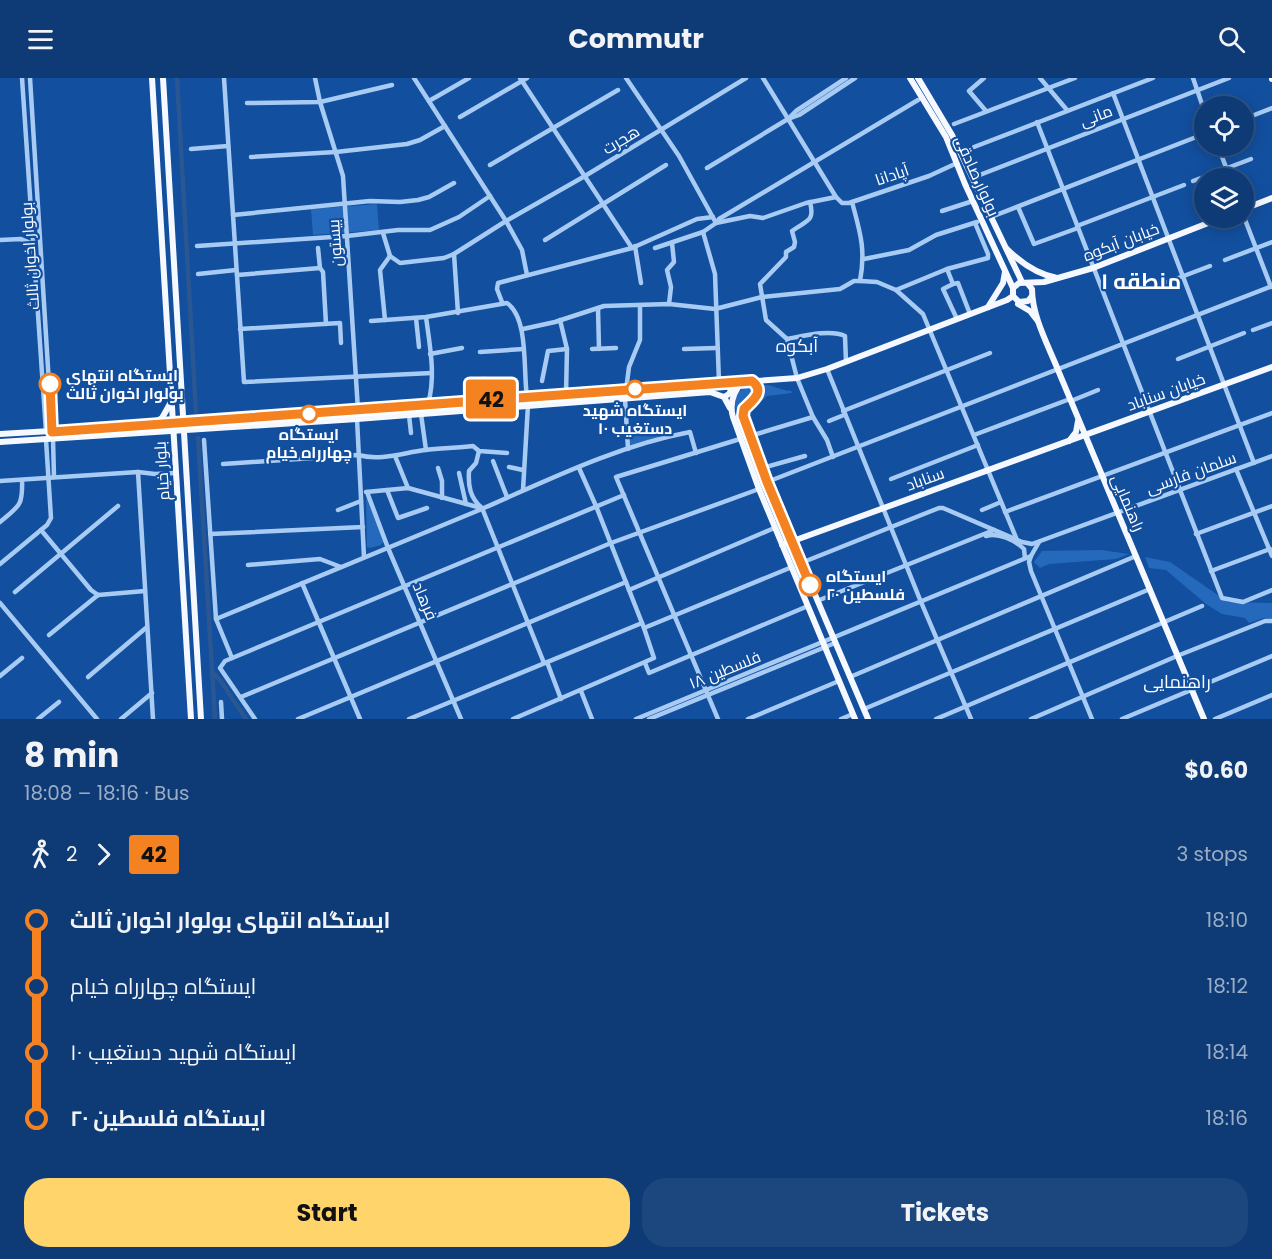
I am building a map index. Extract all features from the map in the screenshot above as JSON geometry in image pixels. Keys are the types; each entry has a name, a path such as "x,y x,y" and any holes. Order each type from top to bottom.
{"main road":[{"name":"بلوار خیام","path":"152,78 191,719"},
{"name":"بلوار خیام","path":"163,78 201,719"},
{"name":"بولوار صادقی","path":"909,78 946,137 979,221 1005,272 1011,295"},
{"name":"بولوار صادقی","path":"918,78 952,135 1004,246 1025,283 1032,289 1032,296"},
{"path":"1254,205 1272,198"},
{"name":"خیابان آبکوه","path":"1025,283 1060,279 1195,228"},
{"path":"1004,246 1018,260 1031,268 1046,276 1060,279"},
{"path":"987,307 1003,283 1005,272"},
{"path":"183,427 527,396 797,378 846,362 987,307 1011,295 1025,283"},
{"path":"1011,295 1022,303 1028,301 1032,296"},
{"path":"1011,295 1030,311 1039,323"},
{"name":"راهنمایی","path":"1032,296 1039,323 1078,420 1204,719"},
{"name":"خیابان سناباد","path":"1068,442 1272,367"},
{"path":"730,408 736,390 744,381"},
{"path":"752,381 758,387 759,392 744,409 743,416 791,541 868,719"},
{"path":"706,384 728,385 730,392 724,397"},
{"path":"0,434 49,436 172,427 357,419 710,392 724,397 730,408 759,489 854,717"},
{"path":"151,424 162,418 171,402"},
{"path":"1068,442 1076,432 1078,420"},
{"path":"0,442 151,424 172,427"},
{"name":"سناباد","path":"791,541 1068,442"},
{"path":"782,545 791,541"},
{"path":"182,569 187,565 192,569"}],"street":[{"path":"0,564 40,531 51,518 52,477 22,78"},
{"name":"بولوار اخوان ثالث","path":"30,78 40,223 49,436"},
{"path":"224,78 244,382 432,373"},
{"name":"بیستون","path":"315,78 343,176 358,410"},
{"path":"414,78 506,221 522,250 527,275"},
{"path":"429,101 469,78"},
{"path":"626,78 687,170 715,220"},
{"name":"هجرت","path":"454,254 746,78"},
{"path":"763,78 836,197 842,203 852,202 861,236 864,259 860,280"},
{"path":"788,119 796,111 846,78"},
{"path":"707,168 788,119 799,115 855,78"},
{"path":"984,78 969,91 986,111"},
{"path":"1040,78 1067,110"},
{"path":"954,124 1075,78"},
{"path":"974,147 1113,93 1136,81 1153,78"},
{"path":"1193,78 1199,96"},
{"name":"مانی","path":"972,178 1229,78"},
{"path":"460,117 523,79 553,128 634,247 641,283"},
{"path":"247,103 320,102 392,85"},
{"path":"490,165 618,90"},
{"path":"1113,93 1254,463"},
{"path":"655,248 703,232 715,220 741,207 918,100"},
{"path":"1254,115 1272,108"},
{"path":"1037,122 1222,598 1244,602 1272,591"},
{"path":"251,157 336,152 407,144 445,126"},
{"path":"991,217 1194,138"},
{"path":"191,149 228,146"},
{"path":"1228,168 1251,159"},
{"name":"آپادانا","path":"852,202 929,176 957,163"},
{"path":"545,240 666,165"},
{"path":"233,215 344,204 418,200 429,197 454,183"},
{"path":"1018,207 1034,244 1184,185"},
{"path":"197,246 347,236 398,230 430,230 459,217 490,196"},
{"path":"502,302 497,288 498,283 634,247 698,219 715,220 750,216 763,218 810,202 836,197"},
{"path":"942,211 973,201"},
{"path":"810,202 813,213 811,218 792,231 794,247 786,252 786,257 760,284 766,320 787,339 797,378 833,457"},
{"path":"741,207 750,216"},
{"path":"864,259 909,250 936,235 979,221 988,258 947,269 896,290"},
{"path":"21,238 32,227 40,223"},
{"path":"767,482 1272,288 1248,228"},
{"path":"703,232 715,274 719,382"},
{"path":"383,233 390,256 400,263 444,258 454,254 458,313"},
{"path":"0,240 21,238 33,244"},
{"path":"1226,260 1272,242"},
{"path":"669,304 671,287 667,270 674,261 672,243"},
{"path":"318,248 320,268 324,272 326,324"},
{"path":"385,320 380,270 390,256"},
{"path":"1152,288 1210,266"},
{"path":"198,274 320,268"},
{"path":"947,269 953,284"},
{"path":"523,329 598,308 669,304 715,309 762,297 840,289 860,280 877,282 896,290 923,314 1017,540"},
{"path":"957,319 943,289 953,284 958,283 970,314"},
{"path":"371,321 458,313 502,302 507,303 513,306 523,329 527,396"},
{"path":"626,390 629,367 640,340 640,305"},
{"path":"598,308 600,349"},
{"path":"426,317 433,387 428,405"},
{"path":"416,318 419,347"},
{"path":"560,320 567,349 566,394"},
{"path":"240,329 340,323 341,343"},
{"path":"1253,330 1272,323"},
{"path":"1178,359 1244,333"},
{"path":"787,339 842,334 845,336 846,362"},
{"path":"430,354 462,348"},
{"path":"592,349 616,348"},
{"path":"684,349 716,348"},
{"path":"480,352 523,349"},
{"path":"542,381 548,351 567,349"},
{"path":"829,421 990,353"},
{"path":"827,369 971,719"},
{"path":"469,382 485,379 488,400"},
{"path":"974,435 1098,390"},
{"path":"625,399 628,449"},
{"path":"523,490 528,405"},
{"path":"1005,512 1272,413"},
{"path":"421,414 426,450"},
{"path":"409,415 411,432"},
{"path":"750,436 813,417"},
{"path":"357,419 364,557"},
{"path":"626,427 663,431 666,437"},
{"path":"216,619 523,490 628,449 690,432 696,453"},
{"path":"718,719 616,477 740,439"},
{"path":"204,440 216,619 232,658"},
{"path":"891,479 978,445"},
{"path":"223,464 358,455 370,458 473,446 479,451 507,453"},
{"path":"479,451 476,463 469,471 469,486 476,503 482,508 561,699"},
{"path":"395,456 408,488"},
{"path":"762,468 805,456"},
{"name":"سلمان فارسی","path":"1039,542 1272,456"},
{"path":"493,461 507,497"},
{"path":"438,468 442,481 442,498"},
{"path":"508,468 523,470"},
{"path":"513,719 653,660 654,656 643,626 579,468"},
{"path":"1236,470 1272,556"},
{"path":"138,472 153,719"},
{"path":"0,481 138,472 176,473"},
{"path":"459,473 466,504"},
{"path":"0,522 18,507 22,500 22,480"},
{"path":"361,492 408,488 482,508"},
{"path":"241,697 611,543 759,489"},
{"path":"387,490 398,518 427,508"},
{"name":"فرهاد","path":"367,492 388,548 461,719"},
{"path":"255,719 220,668 225,661 624,495"},
{"path":"338,510 361,501"},
{"path":"982,510 1001,502"},
{"path":"15,592 118,506"},
{"path":"1196,534 1272,506"},
{"path":"801,563 891,526 943,508 1017,540 1032,544 1039,542"},
{"path":"210,534 363,527"},
{"path":"629,590 772,528"},
{"path":"818,601 994,530"},
{"path":"40,531 91,590 98,595"},
{"path":"960,543 968,543 991,534 999,535 1020,545 1024,549 1025,558"},
{"path":"1039,542 1029,562 1030,571 1092,719"},
{"path":"1211,571 1271,549"},
{"name":"فلسطین ۱۸","path":"649,719 1031,556"},
{"path":"850,677 1136,556"},
{"path":"248,565 320,559 341,567"},
{"path":"409,719 545,663 674,616 792,567"},
{"path":"298,719 626,582"},
{"path":"302,583 360,719"},
{"path":"864,709 1150,589"},
{"path":"50,635 98,595 145,591"},
{"path":"0,603 97,719"},
{"path":"645,663 649,673 808,606"},
{"path":"936,719 1202,606"},
{"path":"1030,719 1177,656 1265,621 1272,621"},
{"path":"88,677 147,627"},
{"path":"1122,719 1272,656"},
{"path":"0,676 22,658"},
{"path":"748,719 839,681"},
{"path":"582,691 592,719"},
{"path":"121,719 152,693"},
{"name":"فلسطین ۱۸","path":"636,719 707,693"},
{"path":"1215,719 1272,695"},
{"path":"38,719 59,702"},
{"path":"221,702 222,719"},
{"path":"841,719 854,717"}],"shaded area":[{"path":"377,204 379,230 313,235 311,209"},
{"path":"762,385 769,385 792,393 767,396 749,413 746,412 760,396"},
{"path":"745,387 753,389 754,394 737,415 736,399"},
{"path":"628,429 658,433 659,436 630,446"},
{"path":"366,498 369,500 384,541 381,545 370,548 367,547"},
{"path":"1101,550 1129,554 1116,559 1049,564 1040,568 1034,562 1042,551"},
{"path":"1145,557 1170,562 1228,602 1272,603 1272,619 1264,618 1249,623 1245,618 1222,614 1206,604 1166,570 1149,568"}],"waterway":[{"path":"177,78 196,412"},
{"path":"198,438 215,719"},
{"path":"213,673 246,719"}],"bus line":[{"name":"42","path":"50,384 52,432 752,381 758,387 759,392 744,409 743,416 767,482 810,585"}],"place":[{"name":"ایستگاه انتهای بولوار اخوان ثالث","path":"50,384"},
{"name":"ایستگاه شهید دستغیب ۱۰","path":"635,389"},
{"name":"ایستگاه چهارراه خیام","path":"309,414"},
{"name":"ایستگاه فلسطین ٢۰","path":"810,585"}],"district":[{"name":"منطقه ۱","path":"1141,281"},
{"name":"آبکوه","path":"797,345"},
{"name":"راهنمایی","path":"1177,681"}]}
